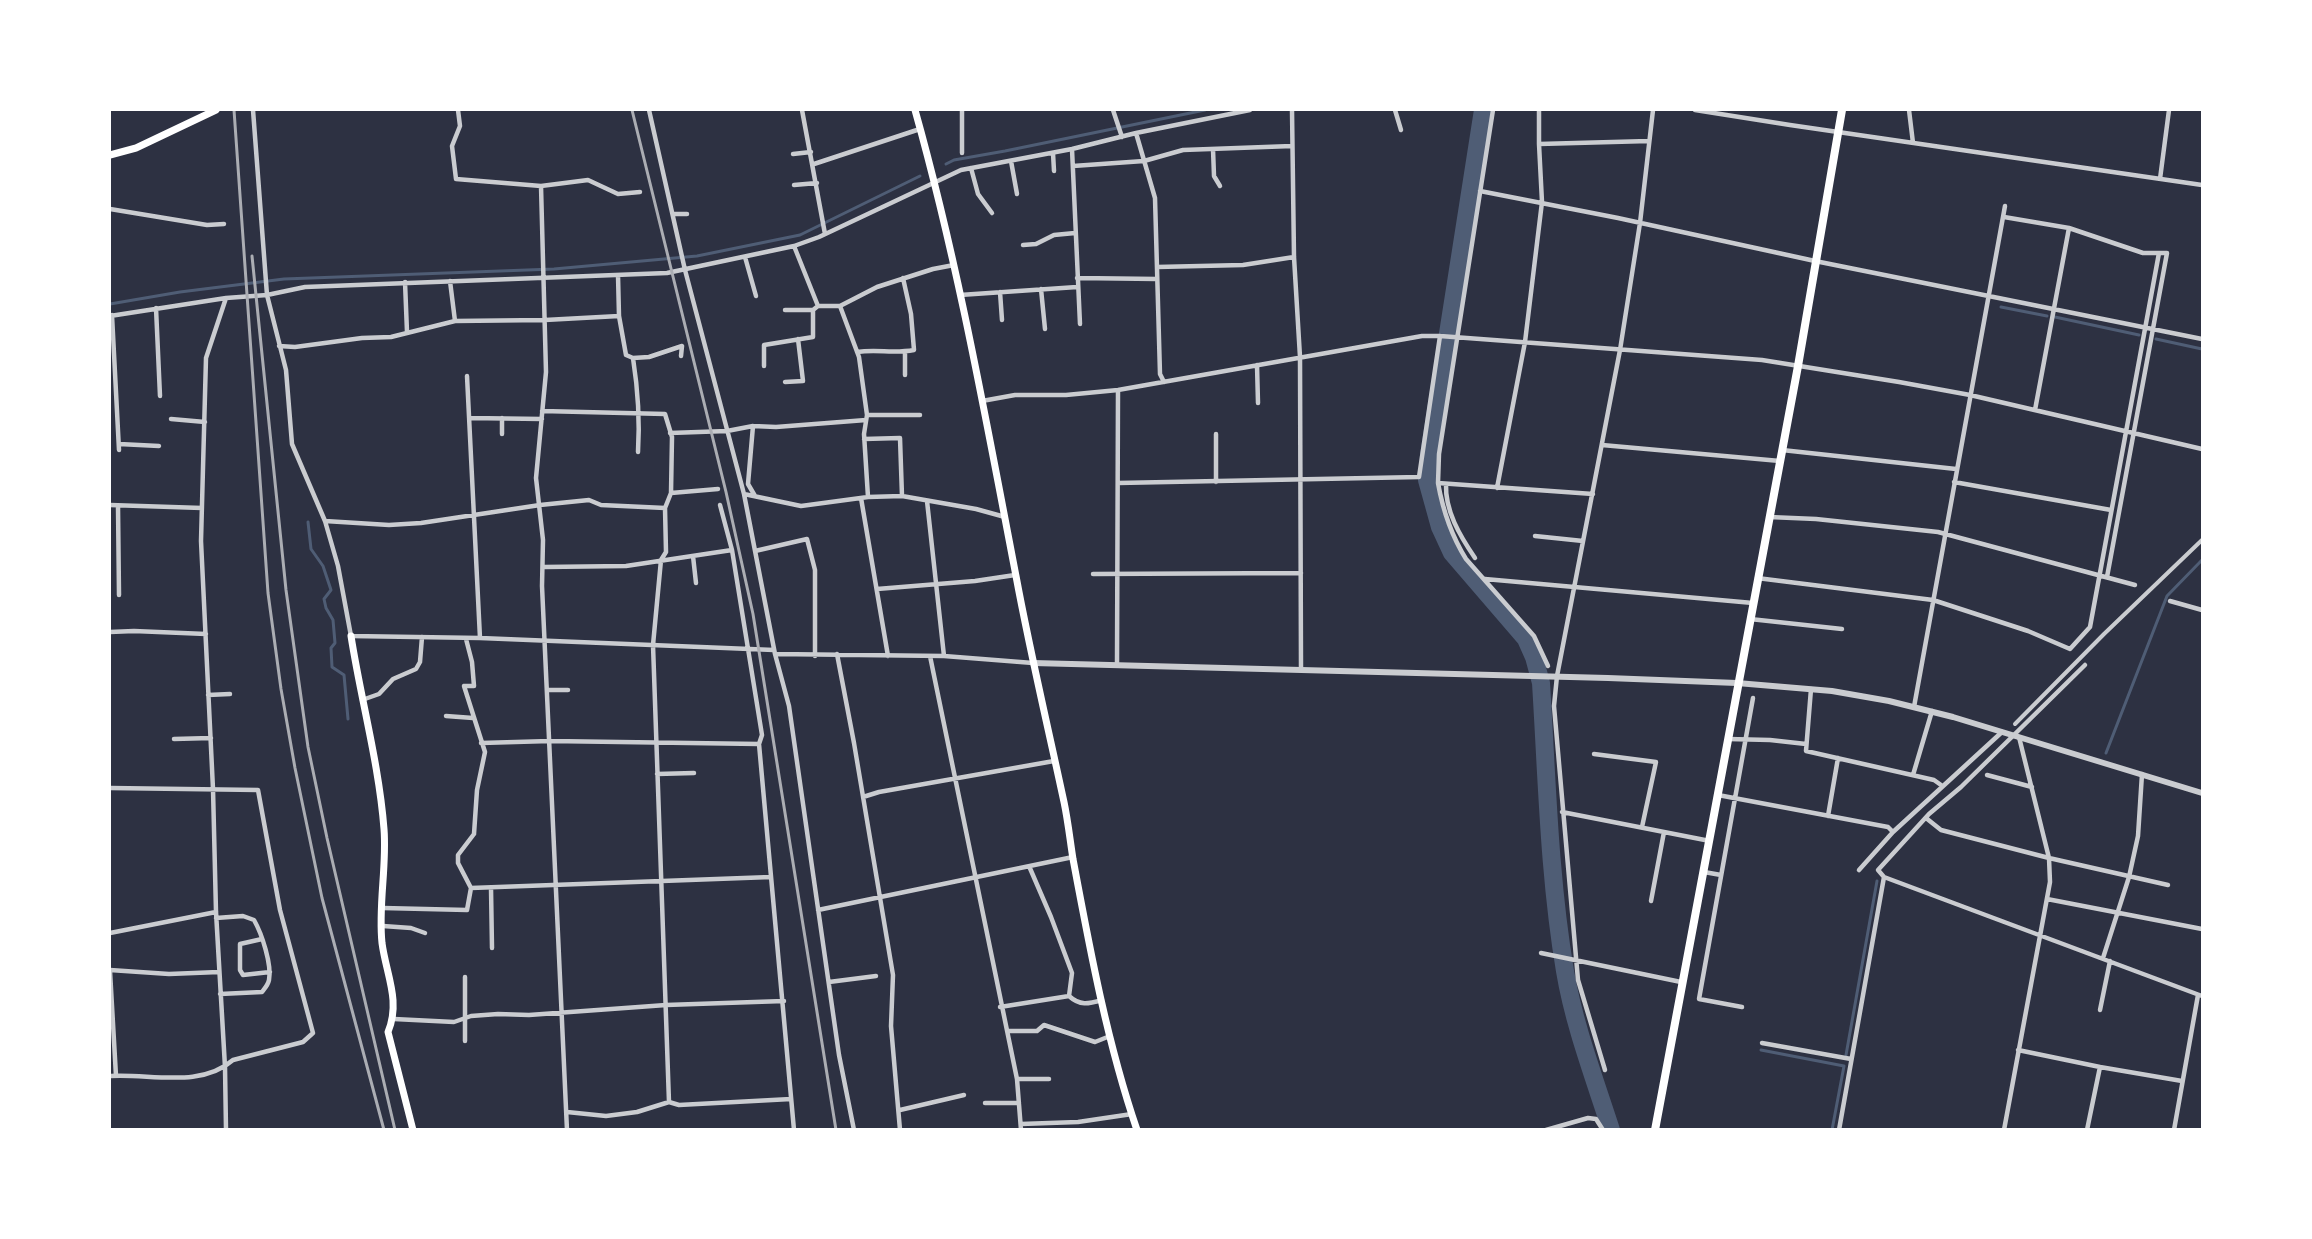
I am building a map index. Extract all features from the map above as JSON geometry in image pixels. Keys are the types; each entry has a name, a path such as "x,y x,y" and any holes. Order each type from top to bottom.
{"main road":[{"path":"110,155 136,148 216,110"},
{"path":"915,110 935,181 954,265 1015,575 1064,804 1101,1000 1137,1130"},
{"path":"1655,1130 1798,366 1842,110"},
{"path":"351,636 378,784 384,831 382,942 393,988 394,1019 388,1032 413,1130"}],"street":[{"path":"253,110 267,292 286,370 292,444 324,521 338,566 351,636 480,638 653,645 775,652 815,657 837,654 944,656 1033,663 1117,663 1529,675 1737,683 1811,689 1878,699 1932,711 2202,793"},
{"path":"458,110 460,126 452,146 456,179 542,186 588,180 618,194 640,192"},
{"path":"649,110 685,268 744,494 775,652 789,705 839,1055 854,1130"},
{"path":"802,110 825,232"},
{"path":"962,110 962,153"},
{"path":"1113,110 1121,135"},
{"path":"159,446 119,447 111,316 304,287 543,275 611,273 618,275 685,268 794,246 935,181 971,168 1053,153 1121,135 1250,110"},
{"path":"1292,110 1294,257 1300,357 1301,668"},
{"path":"1395,110 1401,130"},
{"path":"1493,110 1456,337 1439,454 1438,483 1442,508 1449,528 1466,559 1534,636 1548,666"},
{"path":"1497,488 1525,342 1542,202 1539,110"},
{"path":"1605,1070 1578,981 1574,960 1554,705 1556,676 1620,350 1640,223 1653,110"},
{"path":"1699,110 2202,185"},
{"path":"1909,110 1913,143"},
{"path":"2160,178 2169,110"},
{"path":"814,164 920,129"},
{"path":"1136,133 1155,198 1160,374 1164,382"},
{"path":"1539,144 1649,141"},
{"path":"1073,166 1144,161 1183,150 1292,146"},
{"path":"1072,149 1080,324"},
{"path":"1213,149 1214,176 1220,186"},
{"path":"793,154 811,153"},
{"path":"1053,153 1054,171"},
{"path":"1011,161 1017,194"},
{"path":"971,168 978,194 992,213"},
{"path":"794,185 817,183"},
{"path":"542,186 546,372 536,478 544,567 542,586 567,1130"},
{"path":"1480,190 1815,261 2202,339"},
{"path":"1914,707 2005,206"},
{"path":"110,209 207,225 224,224"},
{"path":"673,214 687,214"},
{"path":"2004,217 2069,228 2143,253 2168,253 2108,577"},
{"path":"2035,410 2069,228"},
{"path":"1023,244 1036,244 1054,235 1076,233"},
{"path":"764,366 764,345 813,337 816,308 794,246"},
{"path":"1758,578 1933,600 2028,631 2070,649 2090,627 2159,253"},
{"path":"745,257 756,296"},
{"path":"1157,267 1243,265 1294,257"},
{"path":"785,310 840,306 877,287 954,265"},
{"path":"618,275 619,316 626,355 633,358 649,357 682,346 681,356"},
{"path":"857,352 871,350 896,353 914,350 911,314 903,278"},
{"path":"1077,278 1157,279"},
{"path":"450,281 455,321"},
{"path":"405,282 407,332"},
{"path":"960,295 1077,287"},
{"path":"1041,289 1045,329"},
{"path":"1000,292 1002,320"},
{"path":"226,298 206,358 201,541 226,1130"},
{"path":"840,306 857,352 866,418 864,439 868,496"},
{"path":"156,308 160,396"},
{"path":"279,346 295,347 362,338 391,337 455,321 619,316"},
{"path":"982,401 1015,395 1066,395 1118,390 1422,336 1442,336 1762,360 1970,395 2202,449"},
{"path":"1118,483 1419,477 1442,336"},
{"path":"785,382 803,381 798,339"},
{"path":"905,352 905,375"},
{"path":"633,358 640,414 638,452"},
{"path":"1257,365 1258,403"},
{"path":"467,376 480,638"},
{"path":"1117,663 1118,390"},
{"path":"542,411 665,414 670,433 671,493 665,508 666,552 661,560 653,645 669,1102"},
{"path":"670,433 727,431 753,426 776,427 866,418 920,416"},
{"path":"469,418 542,419"},
{"path":"502,418 502,434"},
{"path":"171,419 205,422"},
{"path":"753,426 748,483 755,496"},
{"path":"1216,434 1216,482"},
{"path":"864,439 900,438 902,496"},
{"path":"1602,445 1780,461"},
{"path":"1782,450 1956,470"},
{"path":"1954,482 2111,510"},
{"path":"1438,483 1593,494"},
{"path":"1446,484 1452,517 1475,558"},
{"path":"671,493 718,489"},
{"path":"744,494 801,506 868,496 902,496 976,508 1005,517"},
{"path":"861,498 888,656"},
{"path":"324,521 389,525 421,523 473,514 589,500 601,505 665,508"},
{"path":"927,501 944,656"},
{"path":"110,505 202,508"},
{"path":"720,505 732,550 762,735 759,744 794,1130"},
{"path":"118,506 119,595"},
{"path":"1769,517 1816,519 1944,534 2135,585"},
{"path":"1534,536 1583,541"},
{"path":"755,551 807,539 815,570 815,657"},
{"path":"2015,724 2202,540"},
{"path":"544,567 626,566 732,550"},
{"path":"693,556 696,583"},
{"path":"1093,574 1301,573"},
{"path":"877,589 975,581 1015,575"},
{"path":"1485,579 1753,603"},
{"path":"2170,602 2202,610"},
{"path":"1750,619 1842,629"},
{"path":"110,632 206,634"},
{"path":"361,700 379,694 393,679 416,669 420,662 422,638"},
{"path":"383,908 467,910 471,888 458,863 458,855 474,834 477,790 485,752 464,686 474,686 472,662 466,639"},
{"path":"837,654 893,975 891,1026 900,1130"},
{"path":"930,656 1000,1006 1017,1079 1021,1127 1132,1114"},
{"path":"2085,665 2016,736 1926,818 1878,870 1884,877 2200,995 2174,1130"},
{"path":"1811,689 1810,724 1806,751 1934,780 1941,785"},
{"path":"548,690 568,690"},
{"path":"208,695 230,694"},
{"path":"1742,1007 1699,999 1753,698"},
{"path":"1913,776 1932,711"},
{"path":"446,716 473,718"},
{"path":"1859,870 1893,832 1941,785 2002,732"},
{"path":"2004,1130 2050,882 2049,858 2032,787 2016,736"},
{"path":"174,739 211,738"},
{"path":"1728,739 1806,744"},
{"path":"481,743 550,741 759,744"},
{"path":"1594,754 1656,762 1642,827"},
{"path":"1828,816 1838,758"},
{"path":"863,797 1054,761"},
{"path":"657,774 694,773"},
{"path":"2103,958 2129,877 2138,836 2142,774"},
{"path":"1987,775 2032,787"},
{"path":"110,788 258,790 280,910 313,1034 303,1041 233,1060 225,1067 209,1074 186,1077 110,1076"},
{"path":"1718,795 1888,827 1893,832"},
{"path":"1562,812 1710,841"},
{"path":"1926,818 1941,830 2168,885"},
{"path":"1651,901 1664,832"},
{"path":"818,910 1073,857"},
{"path":"1029,866 1051,917 1071,973 1069,996"},
{"path":"1704,872 1721,875"},
{"path":"471,888 771,877"},
{"path":"1839,1130 1884,877"},
{"path":"491,888 492,948"},
{"path":"2047,899 2202,929"},
{"path":"110,933 216,912"},
{"path":"216,918 243,916 254,920 262,939 270,972 269,984 262,992 220,994"},
{"path":"383,926 411,928 425,933"},
{"path":"262,939 240,944 240,969 243,975 250,976 270,972"},
{"path":"1541,953 1681,982"},
{"path":"2100,1010 2110,961"},
{"path":"116,1076 110,971 169,974 219,972"},
{"path":"829,982 876,976"},
{"path":"465,977 465,1041"},
{"path":"1000,1006 1069,996 1077,1003 1089,1004 1101,1000"},
{"path":"394,1019 454,1022 498,1014 529,1015 666,1005 784,1001"},
{"path":"1007,1031 1037,1031 1044,1025 1095,1042 1110,1036"},
{"path":"1762,1043 1851,1059"},
{"path":"2018,1050 2182,1081"},
{"path":"2087,1130 2100,1067"},
{"path":"1017,1079 1049,1079"},
{"path":"900,1110 964,1095"},
{"path":"567,1112 606,1116 637,1112 669,1102 679,1105 791,1099"},
{"path":"985,1103 1019,1103"},
{"path":"1546,1130 1588,1118 1596,1119 1603,1130"}],"waterway":[{"path":"946,164 954,160 1205,110"},
{"path":"1483,110 1427,480 1440,527 1452,553 1526,639 1534,657 1541,683 1552,863 1565,971 1579,1031 1611,1130"},
{"path":"110,304 180,292 284,279 554,269 697,256 800,235 920,176"},
{"path":"2001,307 2047,316"},
{"path":"2055,317 2139,335"},
{"path":"2156,339 2202,349"},
{"path":"308,522 311,549 323,566 331,590 324,599 333,620 335,643 331,648 332,667 344,675 348,719"},
{"path":"2106,753 2167,596 2202,560"},
{"path":"1846,1055 1877,881"},
{"path":"1761,1050 1844,1066 1832,1130"}],"railway":[{"path":"234,110 268,593 281,689 322,898 384,1130"},
{"path":"632,110 726,492 753,614 836,1130"},
{"path":"252,256 286,590 308,747 395,1130"}]}
